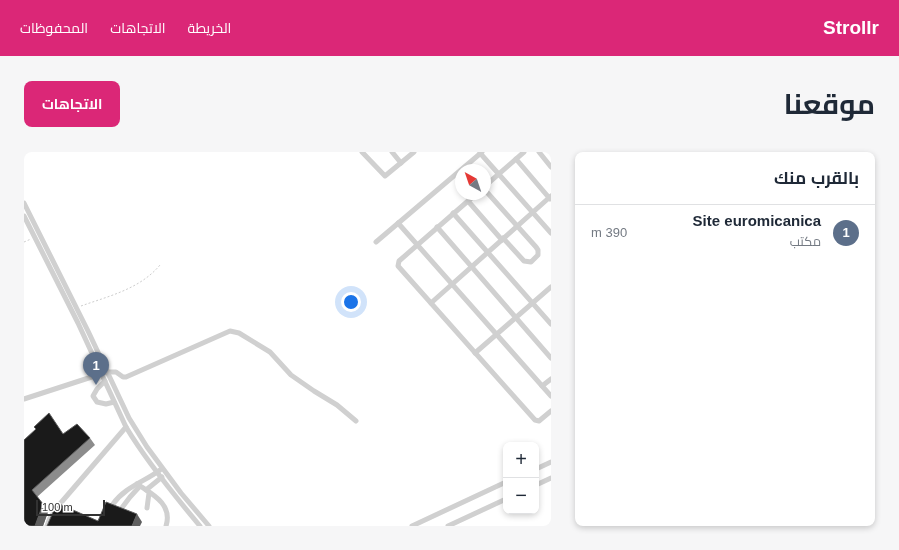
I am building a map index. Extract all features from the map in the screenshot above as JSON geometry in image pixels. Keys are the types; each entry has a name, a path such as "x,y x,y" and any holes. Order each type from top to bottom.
{"street":[{"path":"362,152 385,176 414,152"},
{"path":"392,152 401,163"},
{"path":"491,181 524,152"},
{"path":"539,152 551,167"},
{"path":"376,242 481,153 551,233"},
{"path":"430,303 550,198 516,159"},
{"path":"491,197 538,250 538,254 532,260 529,262 524,261 468,201 399,260 398,265 535,420 540,420 551,411"},
{"path":"24,204 76,307 105,373 105,381 126,427 157,472 200,526"},
{"path":"453,214 551,324"},
{"path":"24,216 133,425 163,468 208,526"},
{"path":"398,223 551,396"},
{"path":"437,228 551,358"},
{"path":"475,353 551,287"},
{"path":"24,400 105,373 116,372 123,377 126,377 234,331 270,352 295,378 340,407 356,421"},
{"path":"542,386 551,379"},
{"path":"105,381 97,388 94,396 97,402 101,404 114,402"},
{"path":"47,526 50,518 59,505 126,427"},
{"path":"539,468 551,462"},
{"path":"113,504 123,492 138,485 163,468"},
{"path":"147,508 148,491 162,477"},
{"path":"539,484 551,478"},
{"path":"412,526 503,483"},
{"path":"138,485 161,501 166,508 168,518 166,526"},
{"path":"121,509 138,485"},
{"path":"448,526 503,500"}],"path":[{"path":"24,242 35,238"},
{"path":"76,307 134,286 148,277 160,265"}],"building":[{"path":"49,413 63,434 77,424 90,438 32,490 43,504 35,526 27,526 24,524 24,440 36,429 34,427"},
{"path":"106,502 137,514 132,526 47,526 57,503 98,521"}],"place":[{"name":"Site euromicanica","path":"96,385"}]}
